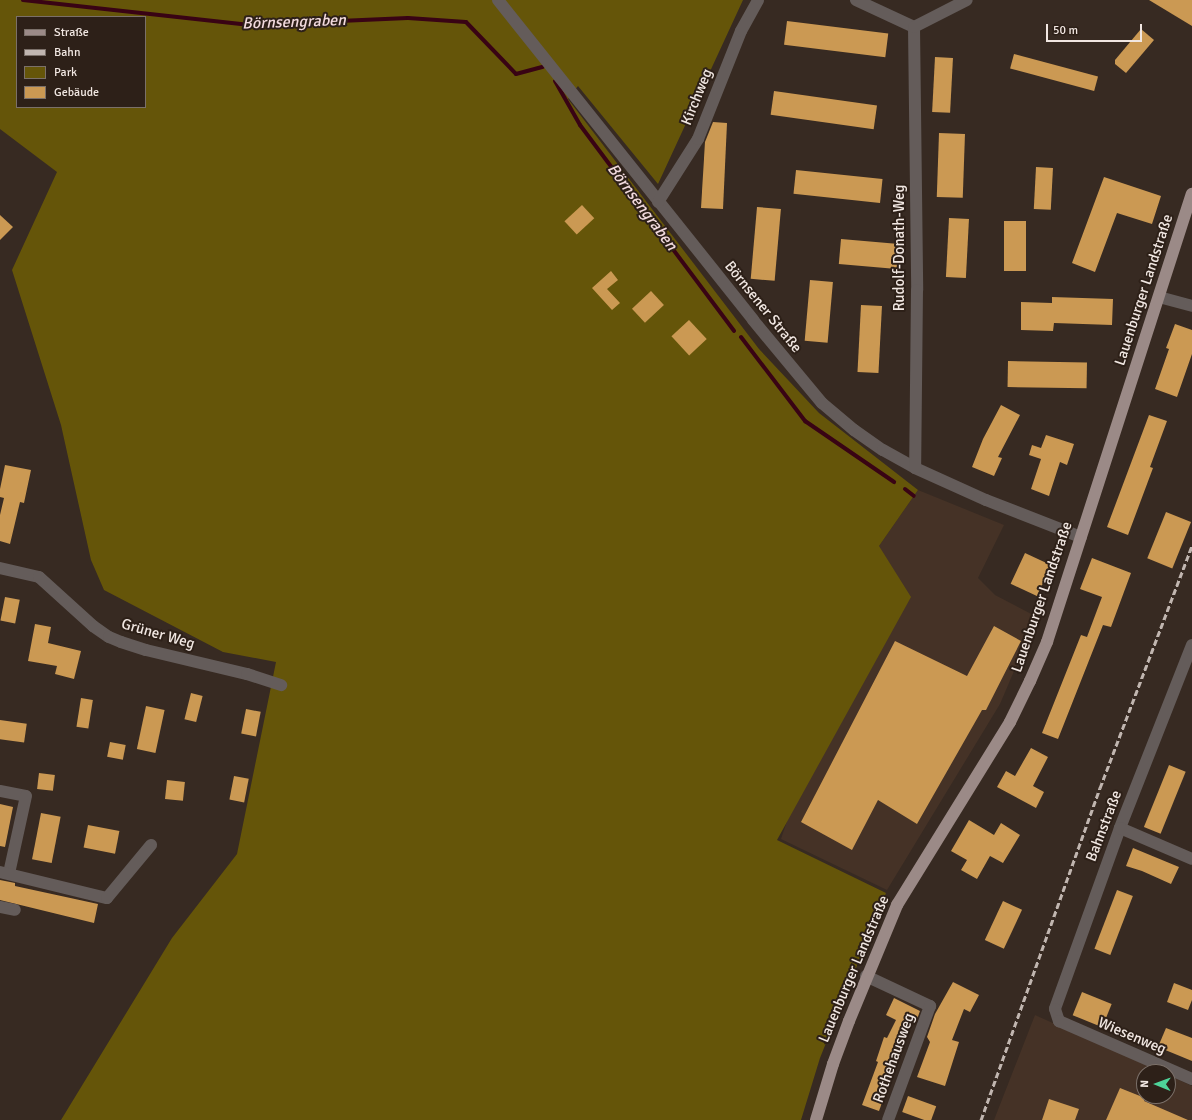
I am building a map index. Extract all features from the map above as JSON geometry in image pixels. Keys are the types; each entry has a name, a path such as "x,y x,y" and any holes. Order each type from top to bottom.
{"main road":[{"name":"Lauenburger Landstraße","path":"816,1120 833,1064 866,976 897,905 1010,722 1047,642 1192,194"}],"street":[{"name":"Börnsener Straße","path":"498,0 775,348 822,403 854,430 883,450 915,468 986,500 1081,537"},
{"name":"Kirchweg","path":"658,202 698,140 741,32 758,0"},
{"path":"856,0 914,27 967,0"},
{"name":"Rudolf-Donath-Weg","path":"914,27 917,290 915,468"},
{"path":"1159,296 1192,306"},
{"name":"Grüner Weg","path":"0,568 39,577 93,626 109,637 121,642 146,650 247,674 280,684"},
{"name":"Bahnstraße","path":"1059,1021 1055,1009 1120,828 1192,645"},
{"path":"0,791 26,796 4,873 107,898 151,845"},
{"path":"1120,828 1192,859"},
{"path":"0,907 15,910"},
{"name":"Rothehausweg","path":"866,976 930,1006 888,1120"},
{"name":"Wiesenweg","path":"1059,1021 1192,1079"}],"shaded area":[{"path":"918,490 1004,525 978,578 995,595 1037,617 1000,704 887,890 781,839 879,546"},
{"path":"1035,1015 1144,1064 1136,1064 1136,1104 1176,1104 1176,1079 1192,1086 1192,1120 994,1120"}],"green space":[{"path":"0,0 743,0 658,184 578,86 568,99 759,349 819,413 918,490 879,546 911,597 777,840 886,893 820,1058 801,1120 61,1120 172,938 237,854 276,662 223,652 104,590 91,560 61,425 12,270 57,172 0,129"}],"building":[{"path":"1149,0 1192,0 1192,26"},
{"path":"787,21 888,33 885,57 784,45"},
{"path":"1141,29 1154,40 1126,73 1115,64 1115,60"},
{"path":"1014,54 1098,77 1094,91 1010,68"},
{"path":"935,57 953,58 950,113 932,112"},
{"path":"774,91 877,105 874,129 771,115"},
{"path":"713,122 727,123 723,209 701,208 705,142"},
{"path":"939,133 965,134 963,198 937,197"},
{"path":"1036,167 1053,168 1051,210 1034,209"},
{"path":"796,170 883,179 880,203 793,194"},
{"path":"1104,177 1161,196 1152,224 1117,213 1095,272 1072,263"},
{"path":"582,205 594,218 577,235 564,221"},
{"path":"757,207 781,209 775,281 751,279"},
{"path":"0,215 13,227 0,240"},
{"path":"949,218 969,219 966,278 946,277"},
{"path":"1004,221 1026,221 1026,271 1004,271"},
{"path":"841,239 899,244 897,269 839,264"},
{"path":"611,271 618,280 607,289 620,303 612,310 592,288"},
{"path":"810,280 833,282 828,343 805,341"},
{"path":"651,291 664,305 645,323 632,309"},
{"path":"1052,297 1113,299 1112,325 1054,323 1053,331 1021,330 1021,302 1052,303"},
{"path":"861,305 882,306 878,373 857,372"},
{"path":"689,320 707,339 689,355 671,336"},
{"path":"1175,324 1192,330 1192,354 1177,397 1155,389 1169,349 1166,348"},
{"path":"1008,361 1087,362 1087,388 1008,387"},
{"path":"1001,405 1020,415 998,457 1002,458 994,476 972,467 983,439"},
{"path":"1149,415 1167,421 1150,467 1153,468 1128,535 1107,527"},
{"path":"1046,435 1074,444 1067,465 1060,462 1049,496 1031,489 1041,459 1029,455 1032,445 1041,448"},
{"path":"5,465 31,470 24,503 20,502 10,544 0,541 0,515 4,498 0,497 0,489"},
{"path":"1166,512 1191,522 1172,568 1147,558"},
{"path":"1025,553 1051,565 1037,596 1011,584"},
{"path":"1092,558 1131,573 1111,627 1103,625 1058,739 1042,733 1081,635 1087,637 1102,597 1080,589"},
{"path":"5,597 20,600 15,623 0,621"},
{"path":"35,624 51,627 48,643 81,651 74,679 55,674 57,666 28,661"},
{"path":"994,626 1021,641 986,710 982,710 917,824 878,800 852,850 801,822 895,641 967,676"},
{"path":"191,693 203,696 196,722 184,719"},
{"path":"81,698 93,700 88,729 76,727"},
{"path":"146,706 165,710 155,753 137,749"},
{"path":"246,709 261,712 256,736 241,734"},
{"path":"0,720 27,724 24,743 0,739"},
{"path":"110,742 126,745 123,760 107,757"},
{"path":"1031,748 1048,757 1033,786 1044,792 1036,808 997,787 1006,771 1015,776"},
{"path":"1169,765 1186,772 1161,834 1144,827"},
{"path":"39,773 55,775 53,791 37,789"},
{"path":"234,776 249,779 244,802 229,800"},
{"path":"167,780 185,782 183,801 165,799"},
{"path":"0,804 13,807 5,847 0,846"},
{"path":"41,813 61,817 52,863 32,859"},
{"path":"969,820 994,835 1001,823 1020,835 1003,863 990,856 977,879 961,870 967,860 951,851"},
{"path":"88,825 119,831 115,854 84,848"},
{"path":"1133,848 1179,867 1171,884 1142,871 1126,866"},
{"path":"0,880 15,883 15,886 98,904 94,923 0,900"},
{"path":"1117,890 1133,896 1110,955 1094,949"},
{"path":"1003,901 1022,910 1004,949 985,940"},
{"path":"953,982 979,995 970,1012 964,1009 952,1040 959,1042 945,1086 917,1077 930,1042 927,1037 935,1014"},
{"path":"1174,983 1192,990 1192,1000 1188,1010 1167,1002"},
{"path":"1082,992 1112,1004 1102,1027 1073,1015"},
{"path":"894,998 920,1011 916,1022 914,1019 907,1033 904,1031 888,1080 890,1080 879,1111 862,1105 878,1062 876,1061 884,1037 887,1038 896,1020 886,1015"},
{"path":"1166,1028 1192,1038 1192,1061 1158,1047"},
{"path":"1120,1088 1136,1094 1136,1104 1151,1104 1188,1120 1106,1120"},
{"path":"908,1096 936,1106 931,1120 924,1120 902,1112"},
{"path":"1049,1099 1079,1109 1075,1120 1042,1120"}],"waterway":[{"name":"Börnsengraben","path":"23,0 248,25 408,18 466,22 516,74 543,67"},
{"name":"Börnsengraben","path":"555,81 580,125 734,331"},
{"name":"Börnsengraben","path":"741,337 805,421 894,482"},
{"name":"Börnsengraben","path":"905,489 914,496"}],"railway":[{"path":"981,1120 1100,788 1192,546"}]}
